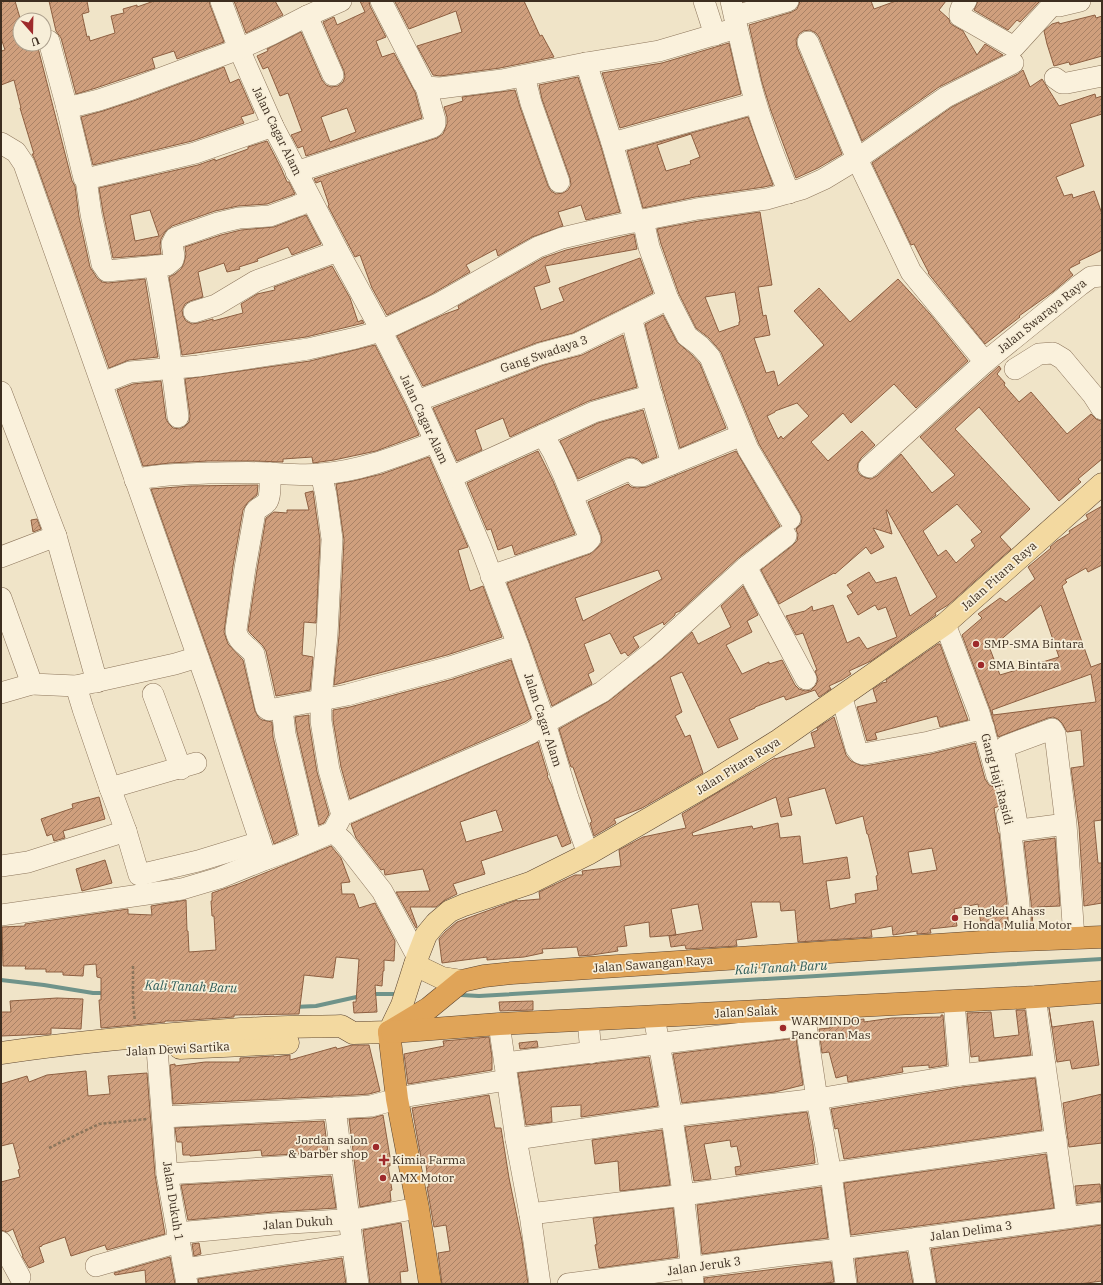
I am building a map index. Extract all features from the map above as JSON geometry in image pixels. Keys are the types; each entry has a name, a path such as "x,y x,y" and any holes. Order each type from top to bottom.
{"highway":[{"name":"Jalan Sawangan Raya","path":"389,1032 428,1008 462,981 484,976 1020,940 1102,937"},
{"name":"Jalan Salak","path":"389,1032 499,1024 654,1016 805,1017 954,1001 1102,992"},
{"path":"389,1032 397,1099 418,1208 430,1284"}],"main road":[{"name":"Jalan Pitara Raya","path":"389,1032 402,1005 416,960 426,935 436,923 450,912 464,905 530,883 588,854 779,740 842,698 945,624 1102,484"},
{"path":"416,960 442,978 462,981"},
{"name":"Jalan Dewi Sartika","path":"1,1053 137,1037 230,1030 341,1026 353,1033"},
{"name":"Jalan Dewi Sartika","path":"1,1065 84,1055 157,1049 342,1040 353,1033 389,1032"}],"street":[{"name":"Jalan Cagar Alam","path":"221,1 239,49 273,126 417,401 451,476 480,545 518,645 588,854"},
{"path":"296,172 433,127 435,124 426,87 419,78 381,1"},
{"path":"704,1 715,35"},
{"path":"426,87 440,88 524,76 586,63 659,51 715,35 734,15 788,1"},
{"path":"966,1 960,9 960,16 1014,48 1053,2 1055,5 1059,6 1080,1"},
{"path":"68,108 132,89 239,49 336,2"},
{"path":"734,15 755,103 789,193"},
{"path":"307,16 333,75"},
{"path":"808,42 857,159 911,272 985,362"},
{"path":"52,52 68,108 84,178 86,179 91,214 102,264 107,271 167,265 173,260 174,256 172,244 175,238 218,223 239,218 270,216 311,200"},
{"path":"125,890 139,875 198,861 263,851 311,841 338,823 531,733 545,723 602,692 644,659 746,568 788,528 748,449 710,357 700,346 687,336 668,299 639,221 586,63"},
{"path":"102,383 130,372 198,366 308,349 381,331 438,304 538,247 562,238 697,209 767,199 802,189 824,179 857,159 946,97 1013,63"},
{"path":"524,76 531,103 559,182"},
{"path":"1055,78 1062,83 1066,83 1102,76"},
{"path":"612,143 755,103"},
{"path":"86,179 195,153 273,126"},
{"path":"1,143 16,152 24,164 198,657 263,851"},
{"path":"194,312 216,305 256,281 338,252"},
{"path":"155,266 162,300 178,417"},
{"name":"Jalan Swaraya Raya","path":"869,467 985,362 1080,285 1091,277 1102,276"},
{"name":"Gang Swadaya 3","path":"417,401 540,354 577,344 668,299"},
{"path":"632,318 672,464"},
{"path":"1015,369 1039,354 1053,353 1063,359 1102,409"},
{"path":"1,392 56,536 97,682"},
{"path":"451,476 594,412 652,395"},
{"path":"492,576 589,541 590,539 554,452 543,435"},
{"path":"573,495 631,469 639,477 742,435"},
{"path":"135,480 150,477 194,474 270,473 297,475 347,471 435,442"},
{"path":"270,473 270,498 267,503 255,512 236,630 238,639 250,648 254,654 266,708 269,710 282,708 347,695 450,667 518,645"},
{"path":"321,474 326,495 332,539 327,635 321,700 321,721 338,823 343,841 382,891 416,960"},
{"path":"1,557 56,536"},
{"path":"746,568 806,680"},
{"path":"1,598 32,684"},
{"name":"Gang Haji Rasidi","path":"945,624 984,728 1010,825 1019,903 1020,940"},
{"path":"1,693 32,684 76,686 175,664 198,657"},
{"path":"76,686 126,831 139,875"},
{"path":"110,788 188,766 153,694"},
{"path":"842,698 856,748 860,753 864,754 929,742 984,728"},
{"path":"282,708 285,734 311,841"},
{"path":"1066,824 1020,830 1018,829 1004,751 1006,746 1052,730 1054,732 1066,824 1074,938"},
{"path":"1,866 28,862 126,831"},
{"path":"1,915 182,889 219,878 263,851"},
{"path":"1035,997 1067,1217"},
{"path":"954,1001 960,1075"},
{"path":"654,1016 673,1116 693,1276"},
{"path":"163,1117 371,1106 506,1072 591,1053 660,1044 805,1017 817,1099 831,1174 846,1284"},
{"path":"588,1020 591,1053"},
{"path":"499,1024 540,1284"},
{"name":"Jalan Dukuh 1","path":"157,1049 167,1174 186,1277"},
{"path":"516,1139 673,1116 817,1099 960,1075 1045,1065"},
{"path":"335,1108 358,1284"},
{"path":"530,1214 684,1195 1056,1140"},
{"path":"167,1174 342,1163"},
{"name":"Jalan Dukuh","path":"96,1266 178,1238 274,1224 349,1219 418,1208"},
{"name":"Jalan Delima 3","path":"841,1249 1102,1213"},
{"path":"917,1238 926,1284"},
{"path":"1,1242 20,1277"},
{"path":"186,1277 352,1244"},
{"name":"Jalan Jeruk 3","path":"568,1284 693,1276 784,1255 841,1249"}],"path":[{"path":"133,966 133,1004"},
{"path":"49,1148 67,1141 99,1124 163,1117"}],"building":[{"path":"1,1 15,1 18,12 12,12 12,52 39,52 72,181 75,186 79,217 90,267 97,278 102,282 108,283 145,279 158,357 129,360 109,368 32,154 34,154 20,108 14,80 1,85 1,51 5,50 1,38"},
{"path":"49,1 87,1 89,12 82,14 87,37 89,36 90,41 115,33 111,16 124,13 123,9 137,5 137,7 154,1 209,1 224,42 177,59 174,51 152,58 155,68 76,94 61,38 56,31"},
{"path":"234,1 275,1 283,15 246,33"},
{"path":"360,1 369,1 370,6 386,37 376,41 382,57 394,53 415,92 422,118 306,156 303,146 298,148 291,135 302,131 288,93 280,96 268,67 263,69 257,56 268,51 267,49 301,32 322,80 326,85 331,87 338,86 343,82 345,77 344,71 323,22 334,17 337,25 365,12","holes":["347,108 356,132 330,142 321,117"]},
{"path":"524,1 540,36 542,35 554,57 500,68 440,76 433,75 417,46 462,32 456,11 409,29 395,2"},
{"path":"800,1 871,1 874,9 896,1 946,1 939,10 949,19 950,23 963,31 977,55 985,44 1003,55 939,87 862,141 819,37 816,33 810,30 803,31 799,34 796,40 797,47 842,154 818,168 796,178 762,82 749,25 792,12 797,9"},
{"path":"978,1 1040,1 1020,22 1017,20 1008,30 974,10"},
{"path":"1095,15 1096,18 1102,16 1102,56 1070,65 1069,62 1054,66 1044,31 1052,24 1059,22 1059,24"},
{"path":"729,43 741,94 620,128 602,73 662,63"},
{"path":"224,67 230,83 239,79 254,113 241,117 244,123 192,141 93,165 81,117 136,100"},
{"path":"1023,70 1030,87 1042,79 1059,106 1095,94 1096,98 1102,96 1102,114 1070,124 1084,166 1056,177 1064,196 1072,194 1073,198 1094,191 1102,214 1102,250 1079,261 1080,263 1070,268 1069,270 1073,275 985,344 928,273 914,244 911,245 872,163 952,107 1018,74"},
{"path":"578,77 620,212 586,220 581,205 558,212 563,226 532,237 498,256 496,249 466,265 470,272 430,295 387,315 372,288 360,255 355,257 328,206 329,205 321,181 316,183 314,179 437,138 443,134 447,124 447,117 444,107 463,101 462,97 515,90 548,186 551,191 556,194 563,193 568,190 571,185 570,178 542,99 539,85"},
{"path":"748,117 773,185 695,197 643,208 627,151","holes":["691,134 700,157 690,161 691,164 666,171 657,145"]},
{"path":"267,141 287,182 289,182 295,194 267,204 238,206 215,211 172,226 165,232 161,239 161,254 113,258 99,188 198,165 215,159 215,161 248,149 248,147","holes":["150,210 159,236 135,241 130,215"]},
{"path":"760,212 772,285 758,287 763,316 766,315 770,335 754,338 766,373 774,371 778,386 824,345 794,311 819,288 850,322 898,279 930,314 968,361 916,408 894,384 851,423 843,413 811,442 828,461 862,431 875,445 861,458 858,463 857,470 860,475 871,479 877,476 901,454 932,493 955,475 920,437 999,366 1001,369 997,374 1005,383 1004,385 1019,402 1031,392 1067,434 1091,414 1096,419 1101,421 1102,459 1078,479 1081,482 1059,501 979,407 955,429 1030,509 1000,537 1011,549 948,605 935,613 936,615 871,661 849,671 851,674 829,686 831,689 819,697 815,690 786,700 784,696 729,719 738,739 718,748 682,672 670,677 682,712 675,716 685,737 690,735 703,773 642,808 614,819 616,823 594,836 590,823 592,822 573,767 571,767 559,729 609,701 663,658 692,632 698,644 731,627 721,606 743,586 758,615 747,621 752,632 726,645 742,674 769,662 769,664 782,660 795,685 799,689 805,691 811,690 816,685 818,679 815,671 817,670 803,633 796,635 786,616 805,611 812,606 813,611 833,605 847,643 859,637 867,649 897,637 886,607 878,610 875,605 858,615 847,596 853,593 847,585 869,572 876,583 896,577 910,616 937,597 886,510 892,534 873,528 884,547 871,554 866,547 835,574 834,573 779,604 761,570 797,541 798,535 796,529 801,524 802,518 759,444 721,352 709,338 696,328 679,294 657,229","holes":["735,292 740,321 739,325 719,332 705,297","797,403 809,416 783,439 781,436 778,439 767,416 775,411","957,504 982,532 971,540 975,546 956,563 946,550 938,556 923,531"]},
{"path":"306,215 321,244 292,255 288,247 257,259 258,261 239,267 240,269 227,272 224,263 198,272 203,297 185,304 182,310 183,316 186,321 192,324 213,319 213,321 243,313 241,304 257,294 275,290 274,287 332,266 350,298 358,322 362,320 364,323 306,337 182,355 169,277 181,269 186,254 185,247 241,230 274,227"},
{"path":"634,234 637,249 545,266 550,282 534,287 541,310 564,301 559,288 640,258 653,293 573,333 536,343 423,386 397,336 459,309 458,306 543,258 566,250"},
{"path":"663,315 677,342 700,364 726,428 680,448 645,324"},
{"path":"623,335 637,387 589,401 510,437 503,418 475,430 482,450 457,461 433,408 544,365 582,355"},
{"path":"375,345 419,435 376,451 334,460 313,463 312,457 283,459 283,462 208,461 143,466 117,390 133,384 161,381 166,419 173,428 180,429 189,422 190,416 185,379 310,361"},
{"path":"643,410 657,457 642,463 638,459 632,457 626,458 578,479 560,441 598,423"},
{"path":"538,451 553,481 575,534 515,555 512,545 498,550 491,529 487,530 467,483"},
{"path":"736,451 780,526 738,558 680,611 675,613 675,615 664,625 663,622 633,637 639,647 628,656 625,652 621,654 610,633 584,644 594,671 588,674 592,684 552,706 507,583 590,554 602,542 601,535 588,502 628,484 631,487 637,488 647,487","holes":["658,570 662,579 583,621 575,598"]},
{"path":"429,457 468,547 458,550 470,591 483,586 502,637 447,655 334,685 339,636 344,540 336,484 382,474"},
{"path":"258,485 257,495 248,502 243,510 233,566 224,632 228,644 243,660 255,711 262,720 272,722 273,737 297,834 274,844 223,693 151,489 190,486"},
{"path":"313,491 320,540 316,623 304,622 302,655 313,657 310,690 276,696 266,651 248,630 266,518 274,512 287,513 287,510 309,510 305,493"},
{"path":"1102,506 1102,565 1088,572 1086,568 1065,580 1067,582 1062,586 1091,667 1102,663 1102,820 1094,821 1098,863 1102,863 1102,903 1084,906 1079,827 1071,768 1084,766 1081,730 1067,732 1062,723 1053,717 998,737 990,709 962,635 982,618 978,614 1000,598 1006,602 1035,579 1028,567 1051,548 1050,547 1057,541 1070,533 1069,531 1088,519 1086,515","holes":["1041,605 1059,657 1000,675 990,649","1091,674 1096,702 993,715 992,710"]},
{"path":"37,519 41,529 33,532 31,520"},
{"path":"940,644 968,720 940,727 937,716 875,733 877,739 867,741 857,707 877,702 873,689 882,683 887,682 886,680"},
{"path":"511,660 531,718 525,722 350,799 341,767 333,720 333,710 350,707 453,679"},
{"path":"309,715 317,772 329,814 324,823 319,825 297,732 295,717"},
{"path":"834,717 846,755 851,761 865,766 931,754 975,743 985,779 989,785 996,788 1000,806 994,808 999,833 1007,904 1008,928 983,929 978,904 954,909 957,926 930,929 931,933 917,934 917,931 893,935 892,926 871,930 872,937 798,942 795,910 781,911 780,902 751,902 757,937 736,940 737,946 686,949 685,945 671,947 669,936 674,935 650,937 649,922 624,926 627,946 617,947 618,951 579,956 577,947 542,949 543,953 524,957 487,960 487,957 442,963 439,939 457,922 517,900 540,899 539,892 575,875 583,875 582,871 621,866 619,850 643,837 686,828 682,814 775,758 815,747 811,733 818,730 817,728","holes":["825,788 836,824 863,816 868,834 878,875 876,876 878,890 855,894 856,903 830,909 826,881 850,878 847,857 803,864 800,836 780,838 778,823 753,829 752,826 693,836 692,833 776,797 781,817 792,815 788,798","932,848 937,870 912,874 908,852","698,904 703,930 676,935 671,909"]},
{"path":"538,742 548,775 547,776 552,786 571,843 562,847 557,835 481,861 485,874 453,884 457,894 445,900 436,907 410,907 417,926 416,928 396,892 430,891 423,869 385,875 384,869 381,870 356,838 351,824","holes":["496,810 503,831 466,842 460,822"]},
{"path":"99,797 105,819 63,831 65,838 54,841 52,834 47,836 41,819 73,808 72,804"},
{"path":"1055,838 1060,906 1037,907 1037,911 1033,912 1032,925 1031,902 1024,842"},
{"path":"331,846 341,858 350,882 341,883 342,894 354,894 359,908 375,903 395,941 394,961 384,960 382,986 375,985 377,1012 354,1013 353,1002 356,1002 359,959 336,957 333,978 304,975 299,1014 234,1015 234,1017 165,1021 101,1028 99,1000 101,1000 101,978 97,977 96,964 84,965 83,976 63,975 63,972 46,972 46,969 25,969 26,966 3,966 2,927 25,926 25,924 128,909 128,914 152,915 151,906 186,900 189,952 216,950 214,916 212,916 212,893"},
{"path":"105,860 112,883 82,891 76,869"},
{"path":"57,998 83,999 81,1029 51,1028 51,1034 1,1036 1,1012 11,1012 10,1001"},
{"path":"533,1001 533,1010 500,1011 499,1002"},
{"path":"1049,1008 1052,1027 1093,1021 1099,1065 1072,1069 1070,1060 1057,1062"},
{"path":"1016,1010 1025,1010 1031,1055 979,1061 979,1056 971,1057 967,1013 991,1012 994,1038 1019,1035"},
{"path":"941,1015 943,1015 947,1065 929,1068 929,1065 902,1067 903,1072 848,1082 847,1075 836,1078 829,1052 822,1053 819,1029 830,1028 829,1023 864,1019 864,1022 892,1018 941,1017"},
{"path":"489,1037 492,1070 408,1084 404,1054 444,1046 443,1041"},
{"path":"796,1038 803,1085 775,1092 682,1103 673,1054"},
{"path":"537,1041 538,1047 520,1049 519,1043"},
{"path":"352,1045 369,1045 380,1091 369,1094 355,1095 173,1104 170,1065 175,1064 175,1066 205,1062 240,1062 240,1058 290,1055 290,1060 336,1047 337,1049"},
{"path":"649,1057 658,1106 581,1117 581,1105 551,1107 552,1122 526,1125 518,1073"},
{"path":"86,1071 88,1096 110,1094 108,1076 147,1073 155,1175 165,1234 107,1250 105,1245 71,1256 65,1237 39,1247 44,1262 29,1268 22,1256 13,1229 7,1232 1,1230 1,1182 20,1177 18,1170 20,1169 13,1143 1,1146 1,1084 27,1076 29,1082 47,1075"},
{"path":"1035,1078 1042,1130 844,1159 838,1128 835,1129 831,1109 962,1087"},
{"path":"1102,1094 1102,1143 1069,1147 1063,1103"},
{"path":"489,1095 495,1128 501,1128 509,1178 522,1241 528,1284 442,1284 438,1253 450,1251 446,1225 434,1227 427,1187 429,1187 425,1158 421,1158 412,1108"},
{"path":"807,1112 815,1163 736,1175 735,1167 741,1166 737,1146 731,1147 730,1140 704,1144 711,1179 694,1181 685,1127"},
{"path":"383,1115 390,1157 390,1166 388,1166 392,1190 390,1191 391,1201 360,1207 349,1119 372,1118"},
{"path":"324,1121 328,1152 262,1156 261,1150 190,1156 183,1155 182,1142 177,1142 175,1128"},
{"path":"662,1130 670,1185 620,1191 618,1161 595,1164 592,1140"},
{"path":"1046,1154 1054,1208 851,1235 844,1183"},
{"path":"331,1176 336,1208 188,1220 181,1185"},
{"path":"1100,1184 1102,1201 1077,1204 1075,1186"},
{"path":"821,1187 828,1238 702,1254 697,1205"},
{"path":"673,1208 678,1257 599,1268 595,1245 597,1244 593,1218"},
{"path":"401,1223 408,1271 400,1272 401,1284 370,1284 363,1230"},
{"path":"1102,1225 1102,1281 1079,1284 937,1284 931,1249"},
{"path":"199,1243 201,1254 194,1256 192,1244"},
{"path":"907,1252 913,1284 858,1284 855,1259"},
{"path":"170,1257 175,1284 146,1284 145,1270 115,1275 114,1273"},
{"path":"342,1258 346,1284 199,1284 198,1279"},
{"path":"831,1262 834,1282 820,1284 705,1284 704,1278"}],"waterway":[{"name":"Kali Tanah Baru","path":"461,995 479,996 1102,959"},
{"name":"Kali Tanah Baru","path":"1,980 93,993 106,993"},
{"name":"Kali Tanah Baru","path":"371,994 398,994"},
{"name":"Kali Tanah Baru","path":"294,1007 316,1006 361,996"}],"place":[{"name":"SMP-SMA Bintara","path":"976,644"},
{"name":"SMA Bintara","path":"981,665"},
{"name":"Bengkel Ahass Honda Mulia Motor","path":"955,918"},
{"name":"WARMINDO Pancoran Mas","path":"783,1028"},
{"name":"Jordan salon & barber shop","path":"376,1147"},
{"name":"Kimia Farma","path":"384,1160"},
{"name":"AMX Motor","path":"383,1178"}]}
